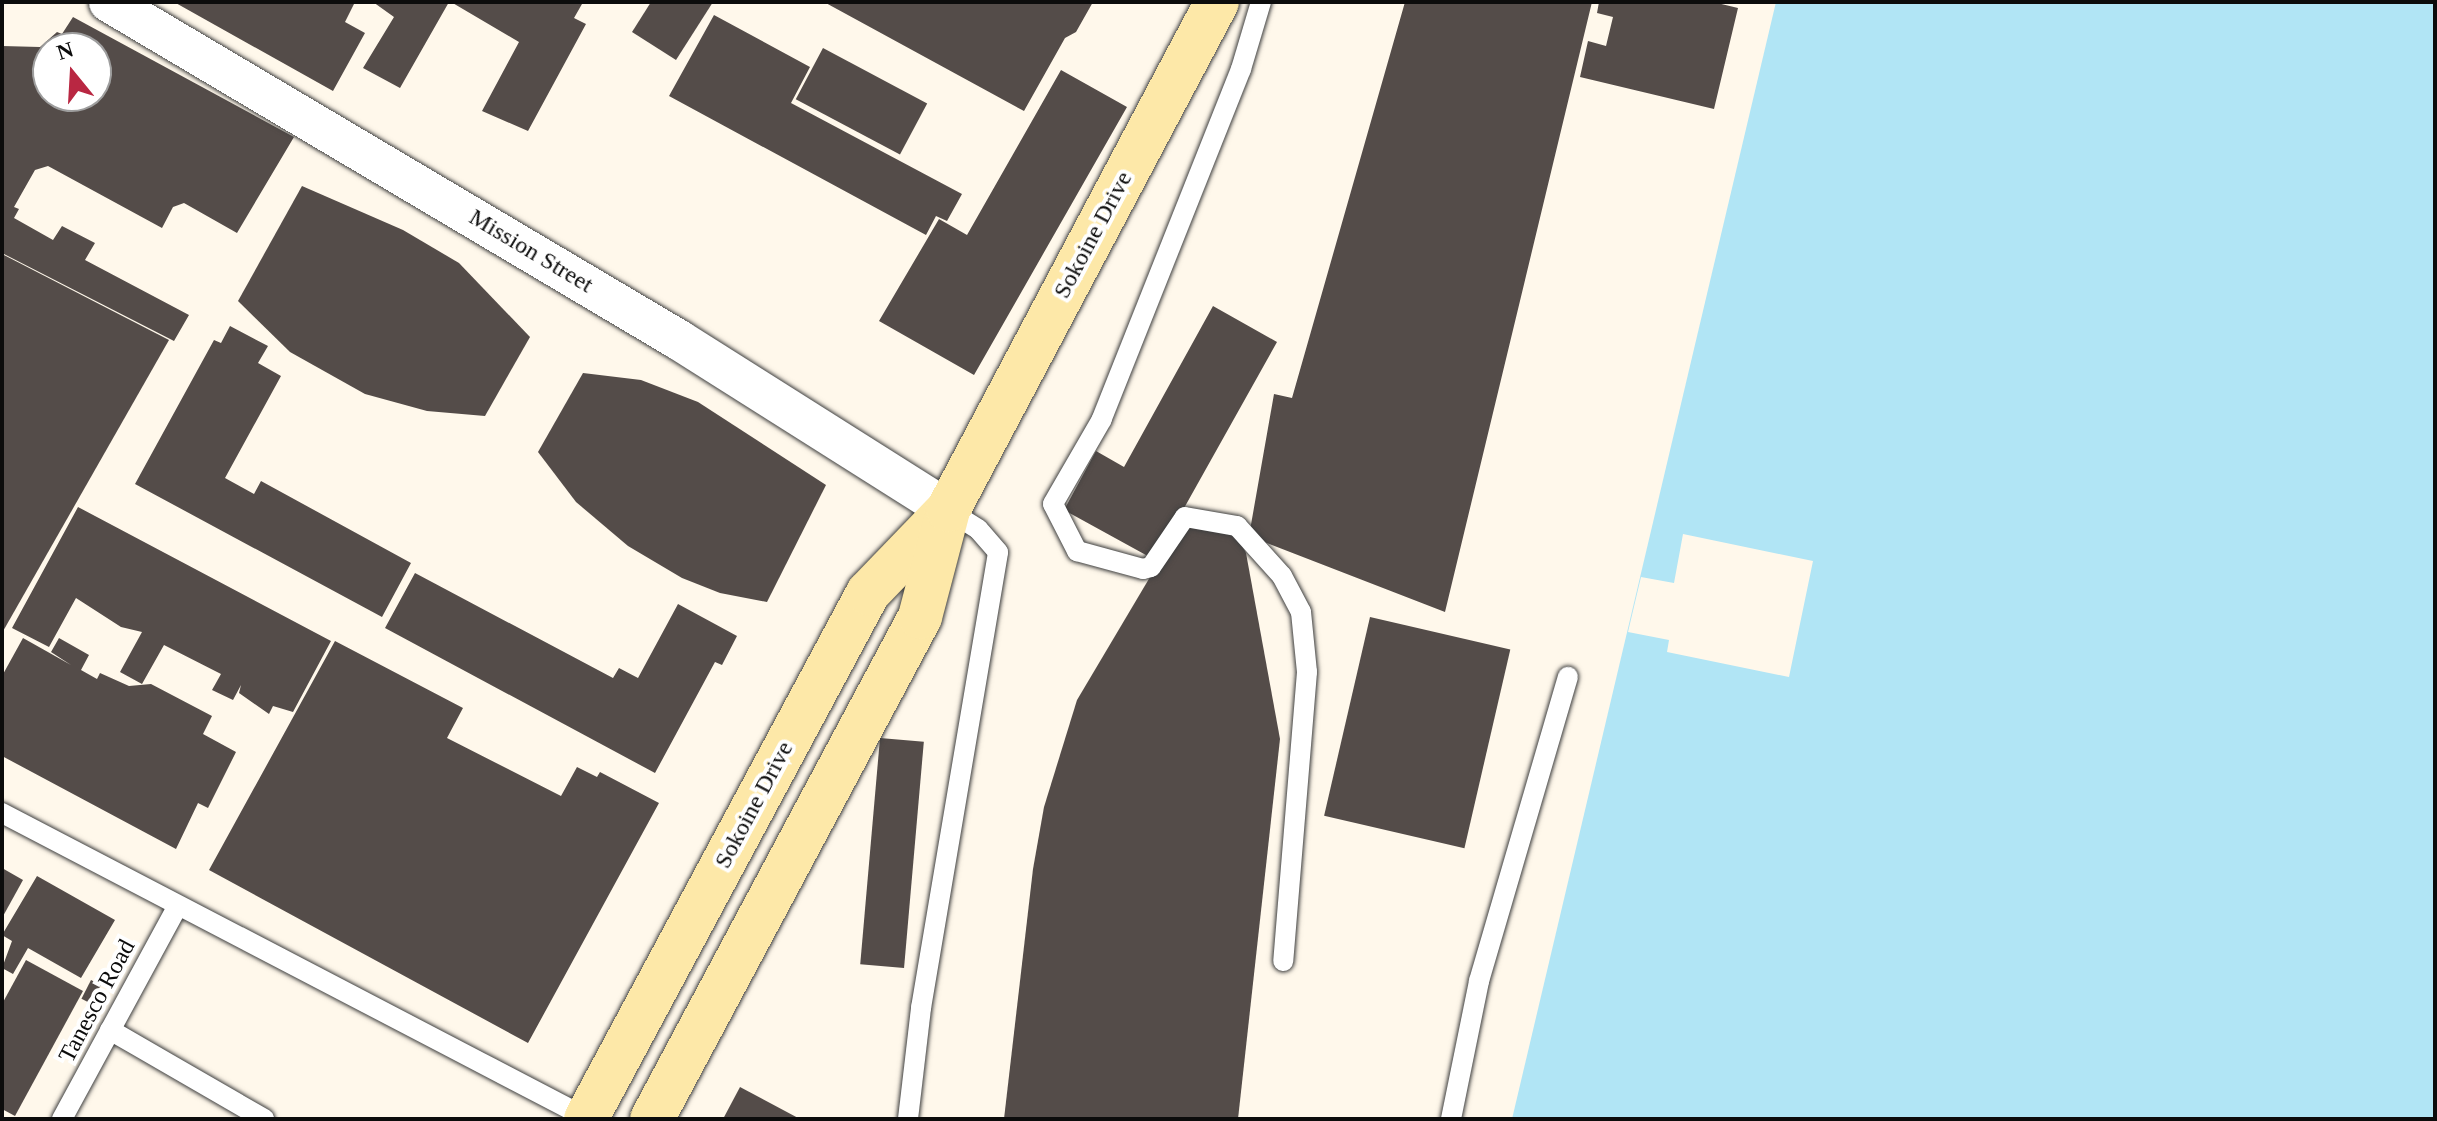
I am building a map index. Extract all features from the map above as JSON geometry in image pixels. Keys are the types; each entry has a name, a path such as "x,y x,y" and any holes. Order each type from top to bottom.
{"street":[{"name":"Mission Street","path":"109,2 665,331 948,510"},
{"name":"Sokoine Drive","path":"652,1119 920,617 948,510 1217,2"},
{"name":"Sokoine Drive","path":"587,1118 868,593 948,510"}],"lane":[{"path":"1261,2 1241,69 1102,419 1053,504 1077,551 1143,569 1151,567 1185,517 1237,526 1282,576 1301,612 1307,672 1283,961"},
{"path":"908,1119 921,1008 998,552 978,529 948,510"},
{"path":"1451,1119 1479,981 1568,677"},
{"path":"2,813 177,907 587,1118"},
{"name":"Tanesco Road","path":"62,1119 177,907"},
{"path":"110,1030 264,1119"}],"water":[{"path":"1776,2 2435,2 2435,1119 1512,1119"}],"pier":[{"path":"1683,534 1813,561 1789,677 1667,652 1669,640 1628,632 1641,577 1674,583"}],"building":[{"path":"174,2 355,2 345,22 365,33 333,91"},
{"path":"373,2 449,2 400,88 363,68 394,17"},
{"path":"451,2 582,4 574,18 586,24 528,131 482,111 519,42"},
{"path":"651,2 713,2 676,60 632,32"},
{"path":"824,2 1093,2 1076,32 1065,38 1024,111"},
{"path":"1405,2 1592,2 1445,612 1249,536 1274,394 1292,398"},
{"path":"1599,2 1713,2 1738,8 1714,109 1580,77 1588,41 1606,46 1613,17 1597,13"},
{"path":"714,15 810,67 791,103 962,194 947,221 936,216 926,235 669,96"},
{"path":"73,17 101,32 63,32"},
{"path":"112,38 294,137 237,233 184,203 173,207 162,228 48,166 35,170 14,207 19,209 14,218 53,240 62,226 95,243 85,260 189,315 174,341 2,253 2,46 32,47 32,112 112,112"},
{"path":"823,48 927,103 900,155 796,99"},
{"path":"1061,70 1127,107 974,375 879,321 939,219 967,235"},
{"path":"302,186 403,230 459,263 530,337 485,416 427,411 365,394 290,352 238,301"},
{"path":"2,254 169,340 2,633"},
{"path":"1213,306 1277,342 1155,560 1064,510 1096,451 1124,467"},
{"path":"230,326 268,346 258,363 281,376 225,478 254,494 261,481 411,563 382,617 135,484 214,340 221,343"},
{"path":"583,373 641,380 698,402 826,485 767,602 720,593 682,578 628,546 576,502 538,452"},
{"path":"78,507 331,641 293,712 273,706 269,714 239,693 241,685 233,700 212,690 221,674 164,645 142,684 120,672 142,632 121,627 76,598 49,647 12,628"},
{"path":"1201,523 1237,535 1246,553 1280,739 1238,1119 1004,1119 1033,869 1044,807 1077,700 1175,535"},
{"path":"415,573 613,678 619,668 638,678 678,604 737,636 722,665 715,662 655,773 385,628"},
{"path":"1370,617 1510,649 1464,848 1324,816"},
{"path":"23,638 71,665 51,652 59,638 89,655 81,670 97,679 100,673 129,686 151,684 212,716 203,734 236,752 208,808 198,803 176,849 2,756 2,676"},
{"path":"335,641 463,708 447,738 561,796 577,767 597,777 600,772 659,803 528,1043 209,870"},
{"path":"880,738 924,742 904,968 860,964"},
{"path":"2,868 23,880 2,918"},
{"path":"37,876 115,920 81,978 28,948 13,974 2,968 12,941 2,935"},
{"path":"26,960 83,991 15,1116 2,1109 2,1004"},
{"path":"91,980 101,985 91,1004 81,999"},
{"path":"740,1087 800,1119 723,1119"}]}
